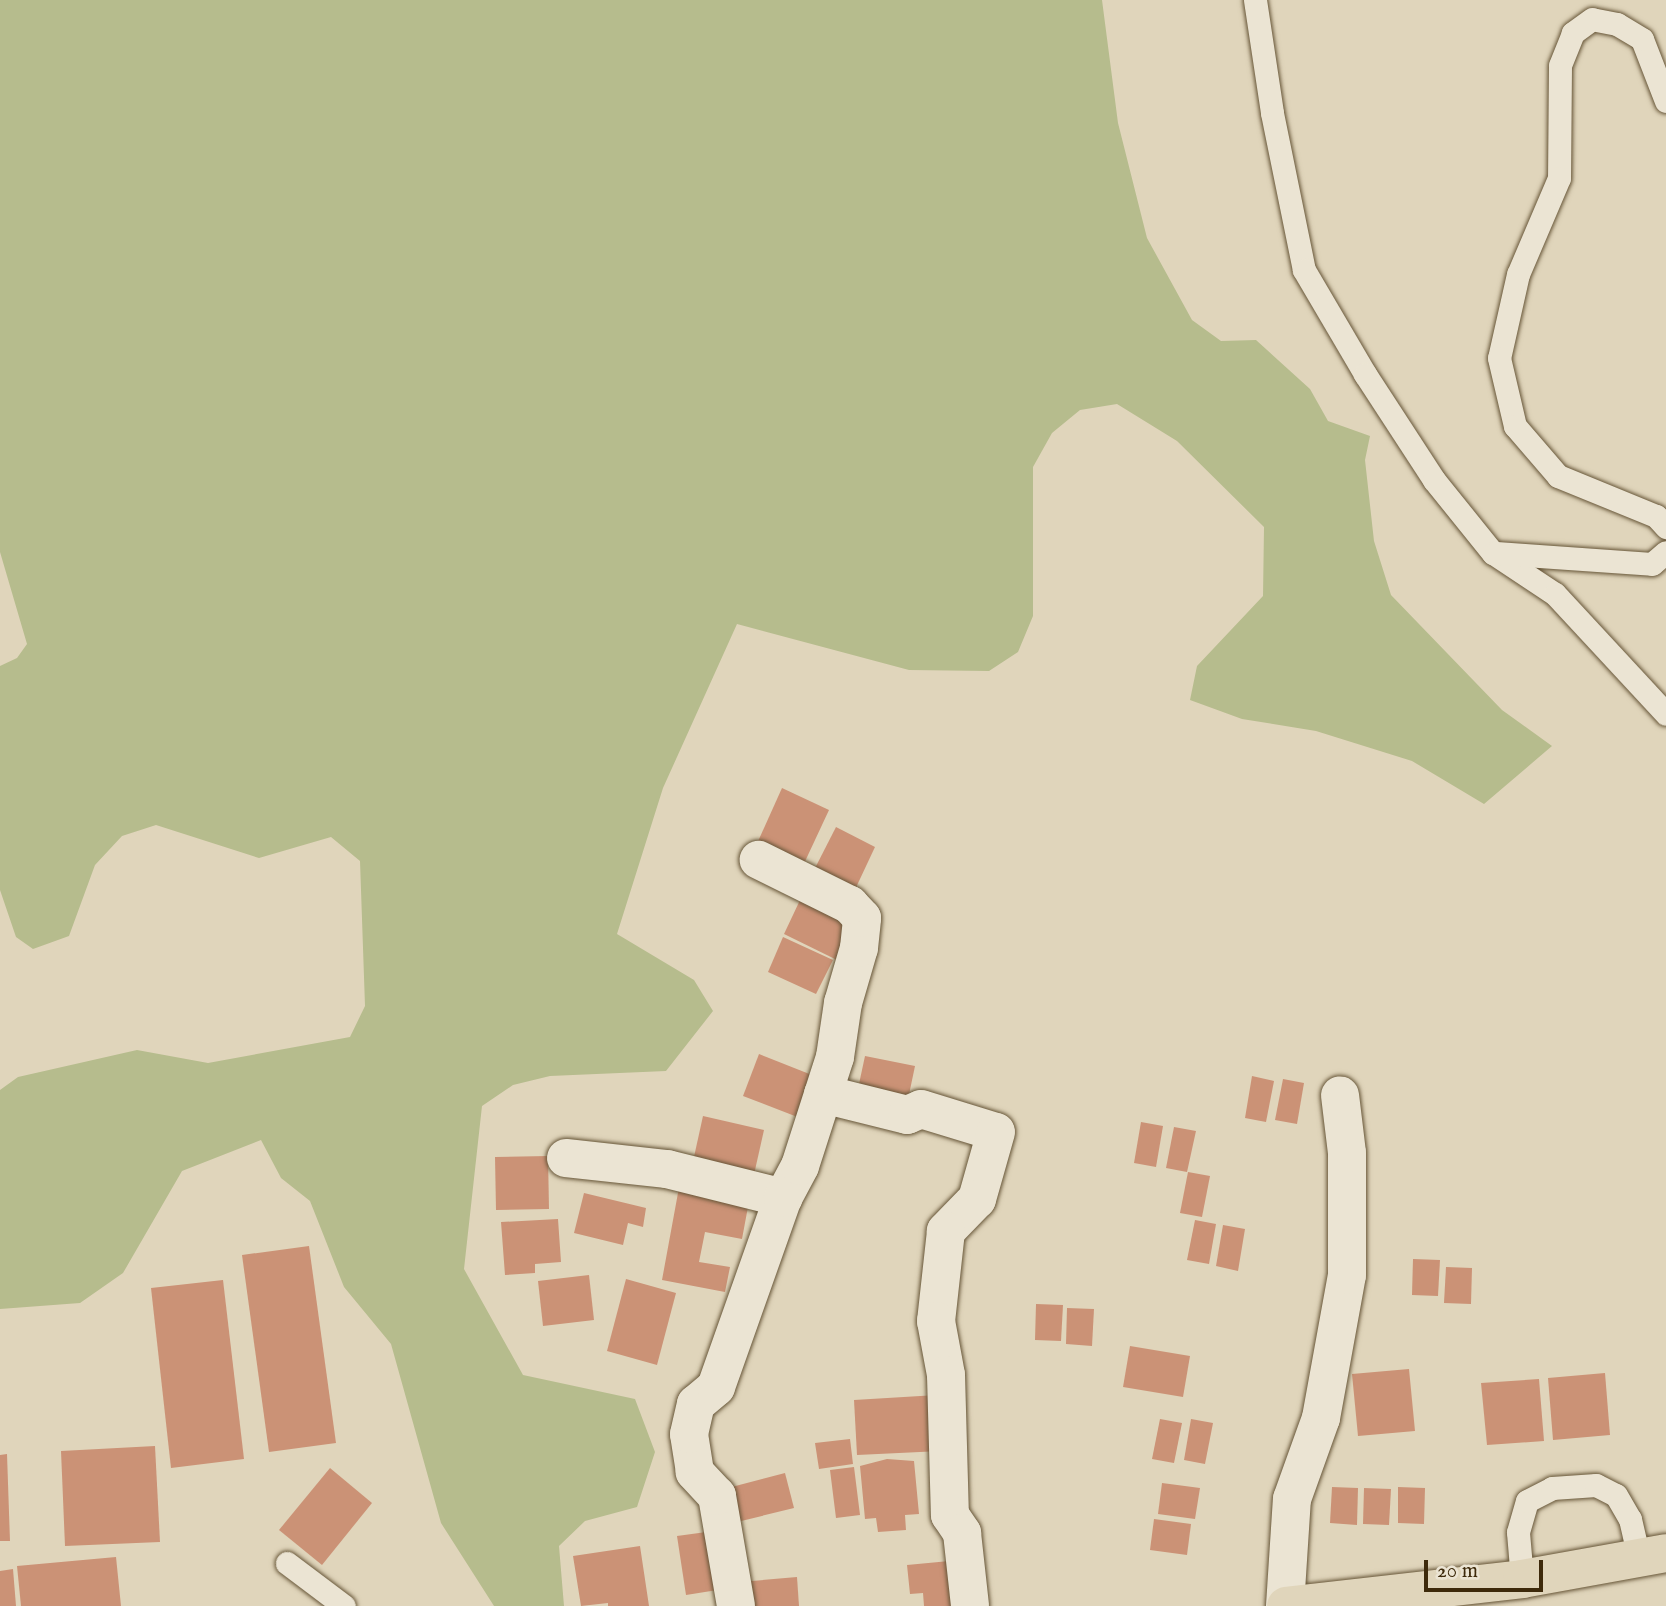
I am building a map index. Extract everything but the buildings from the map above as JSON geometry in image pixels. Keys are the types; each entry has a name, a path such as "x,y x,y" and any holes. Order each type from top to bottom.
{"highway":[{"path":"1285,1606 1522,1579 1653,1555"}],"street":[{"path":"736,1606 717,1496 695,1472 689,1434 696,1404 716,1387 783,1198 800,1166 835,1057 843,1003 859,948 862,918 850,905 759,860"},
{"path":"823,1094 907,1115 921,1109 996,1132 976,1199 946,1231 936,1321 946,1374 950,1515 962,1533 971,1606"},
{"path":"1285,1606 1292,1499 1321,1418 1347,1275 1348,1165 1340,1095"},
{"path":"566,1158 667,1169 783,1198"}],"lane":[{"path":"1255,0 1272,113 1304,270 1365,374 1434,480 1493,553 1555,594 1666,713"},
{"path":"1666,101 1642,39 1617,23 1592,19 1573,33 1560,66 1559,178 1518,274 1499,358 1515,426 1558,476 1656,516 1666,527"},
{"path":"1493,553 1652,564 1666,552"},
{"path":"1522,1579 1518,1532 1527,1501 1552,1488 1596,1485 1616,1495 1653,1555"},
{"path":"287,1563 344,1606"}],"green space":[{"path":"0,0 1102,0 1118,123 1147,238 1192,320 1221,341 1256,340 1310,389 1328,421 1370,436 1365,460 1374,541 1391,595 1502,710 1552,746 1484,804 1412,761 1316,731 1242,719 1190,700 1197,666 1263,596 1264,527 1177,441 1117,404 1080,410 1052,433 1033,467 1033,616 1018,652 989,671 909,670 737,624 663,788 617,934 694,980 713,1011 666,1071 550,1076 513,1085 482,1106 464,1269 523,1375 635,1399 655,1452 637,1507 585,1521 559,1546 564,1606 494,1606 441,1523 391,1344 344,1287 310,1201 281,1178 261,1140 182,1171 123,1273 80,1303 0,1309 0,1090 18,1077 137,1050 208,1063 350,1037 365,1006 360,861 331,837 259,858 156,825 122,836 95,865 69,936 33,949 16,937 0,890 0,666 17,658 27,644 0,552"}]}
